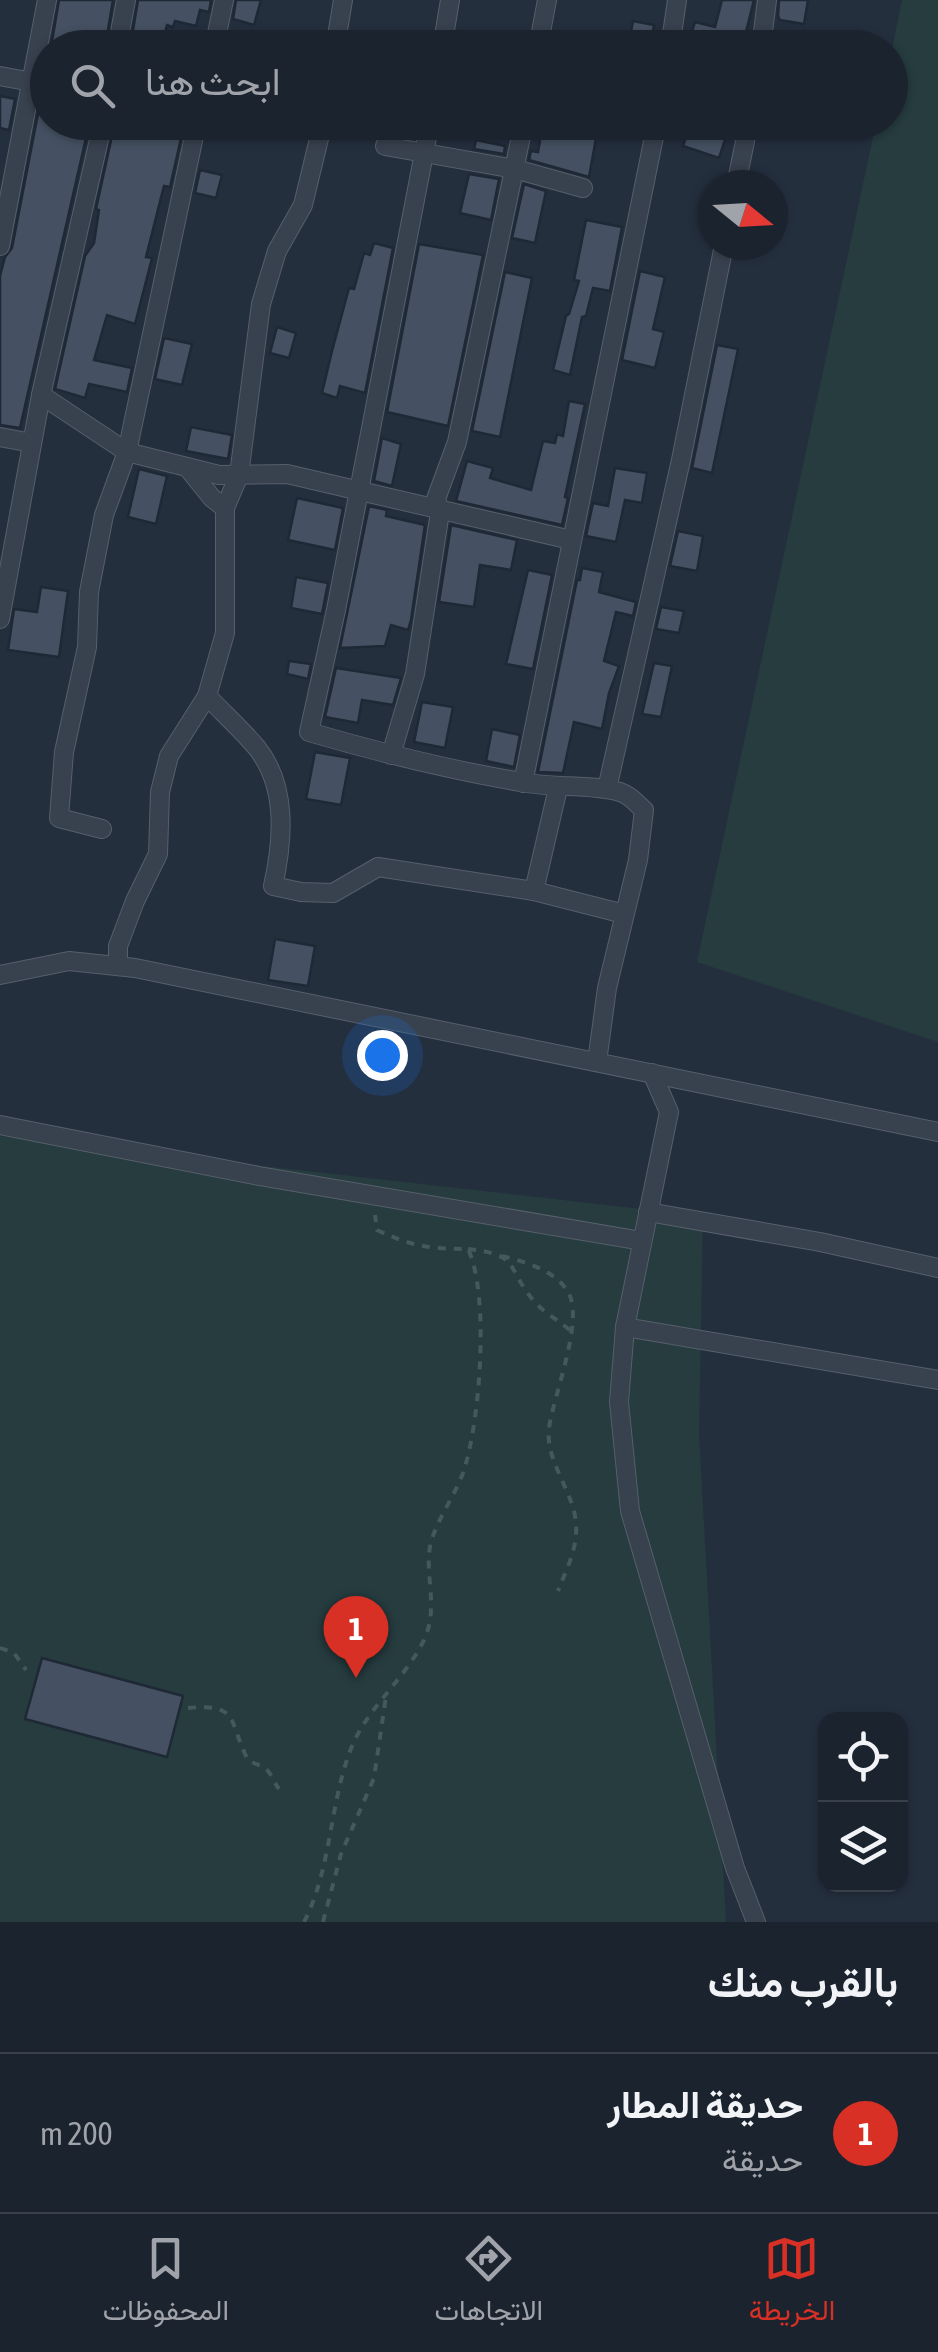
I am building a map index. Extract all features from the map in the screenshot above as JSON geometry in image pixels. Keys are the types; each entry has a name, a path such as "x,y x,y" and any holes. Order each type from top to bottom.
{"street":[{"path":"44,30 47,0"},
{"path":"121,30 126,0"},
{"path":"218,30 224,0"},
{"path":"338,30 342,0"},
{"path":"445,30 450,0"},
{"path":"541,30 547,0"},
{"path":"673,30 678,0"},
{"path":"763,30 767,0"},
{"path":"0,76 30,81"},
{"path":"0,246 30,124"},
{"path":"0,620 42,395 99,140"},
{"path":"102,829 58,818 64,752 88,647 90,592 104,515 127,452 193,140"},
{"path":"118,966 118,946 134,901 158,854 160,792 169,756 207,696 225,633 225,508 240,474 261,304 276,250 303,206 319,140"},
{"path":"427,140 309,732 391,756 523,782 558,788 607,789 626,794 644,810 638,860 607,988 597,1062"},
{"path":"391,756 415,674 440,512 436,499 457,442 521,140"},
{"path":"523,782 653,140"},
{"path":"739,170 745,140"},
{"path":"385,146 516,169 583,188"},
{"path":"607,789 721,260"},
{"path":"42,395 127,452 219,475 287,474 571,540"},
{"path":"0,437 32,444"},
{"path":"187,467 225,508"},
{"path":"207,696 259,751 280,795 280,854 273,886 333,893 378,867 534,891 624,914"},
{"path":"534,891 558,788"},
{"path":"0,975 69,961 118,966 248,988 938,1132"},
{"path":"652,1073 669,1112 626,1327 619,1402 630,1511 730,1850 756,1922"},
{"path":"0,1125 642,1241"},
{"path":"648,1212 820,1242 938,1268"},
{"path":"626,1327 938,1380"}],"path":[{"path":"372,1195 377,1230 409,1245 502,1256 547,1272 569,1292 571,1330 548,1434 576,1529 574,1547 558,1591"},
{"path":"304,1922 323,1870 352,1746 414,1658 426,1634 433,1606 430,1547 463,1472 474,1419 479,1313 476,1267 468,1249"},
{"path":"502,1256 512,1263 533,1300 571,1330"},
{"path":"0,1648 14,1653 26,1670"},
{"path":"323,1922 341,1854 374,1778 386,1696"},
{"path":"188,1708 224,1712 238,1727 247,1758 266,1769 279,1789"}],"green space":[{"path":"902,0 938,0 938,1042 697,962 872,140 908,140 908,30 896,30"},
{"path":"0,1136 703,1216 699,1434 726,1922 0,1922"}],"building":[{"path":"59,0 113,0 108,30 54,30"},
{"path":"138,0 211,0 209,12 200,10 196,26 175,21 166,30 133,30"},
{"path":"236,0 261,0 254,25 233,19"},
{"path":"722,0 754,0 746,30 693,30 695,22 715,27"},
{"path":"779,0 808,0 804,24 780,20"},
{"path":"633,21 654,25 653,30 631,30"},
{"path":"0,96 15,99 9,130 0,128"},
{"path":"33,140 86,140 20,428 0,425 0,276 12,248"},
{"path":"111,140 181,140 170,187 164,186 146,257 152,258 135,324 107,315 94,360 132,368 127,392 89,384 85,398 55,389 85,256 94,243 99,210 96,209"},
{"path":"476,140 505,146 504,154 474,149"},
{"path":"540,140 596,140 589,177 529,160 531,151 538,152"},
{"path":"685,140 725,140 719,158 683,146"},
{"path":"200,170 222,175 216,198 195,193"},
{"path":"469,174 499,179 491,220 460,213"},
{"path":"524,184 546,191 535,243 512,238"},
{"path":"586,220 622,227 610,291 593,288 586,316 582,317 570,375 553,370 579,281 574,280"},
{"path":"374,243 393,248 365,393 340,386 337,398 322,393 332,351 349,288 354,289 364,253 370,255"},
{"path":"419,244 483,255 448,426 387,412"},
{"path":"640,271 665,277 653,329 664,332 655,368 622,360"},
{"path":"505,272 532,278 500,437 472,431"},
{"path":"277,327 296,333 289,358 270,353"},
{"path":"164,338 192,344 182,385 155,379"},
{"path":"717,345 738,349 712,473 692,468"},
{"path":"569,401 585,404 562,525 456,501 467,461 493,468 490,478 531,490 543,441 555,443 557,434 563,436"},
{"path":"191,427 232,435 228,459 186,451"},
{"path":"382,438 401,444 392,486 374,481"},
{"path":"615,468 647,473 642,503 625,500 616,542 586,536 593,503 608,506"},
{"path":"139,469 167,476 156,524 128,517"},
{"path":"297,498 343,508 335,550 288,540"},
{"path":"369,506 387,510 386,516 425,525 411,620 408,630 391,625 385,646 340,648"},
{"path":"451,525 517,540 511,570 480,565 474,607 439,602"},
{"path":"678,531 703,536 697,571 670,566"},
{"path":"582,568 603,572 599,592 636,602 633,616 616,612 604,661 619,666 602,729 574,722 563,773 538,772 577,580"},
{"path":"528,570 552,575 533,669 506,664"},
{"path":"296,577 328,583 322,614 291,608"},
{"path":"41,587 68,591 59,657 8,650 14,609 37,612"},
{"path":"661,607 684,611 679,633 656,629"},
{"path":"289,661 311,664 308,679 287,674"},
{"path":"654,663 672,666 661,717 642,714"},
{"path":"336,668 401,678 393,705 362,700 358,723 325,717"},
{"path":"422,702 453,707 445,748 414,742"},
{"path":"492,729 520,735 514,767 486,761"},
{"path":"315,752 350,758 341,805 306,799"},
{"path":"275,939 315,946 308,986 268,980"},
{"path":"42,1658 183,1696 167,1757 25,1719"}],"place":[{"name":"حديقة المطار","path":"356,1678"}]}
